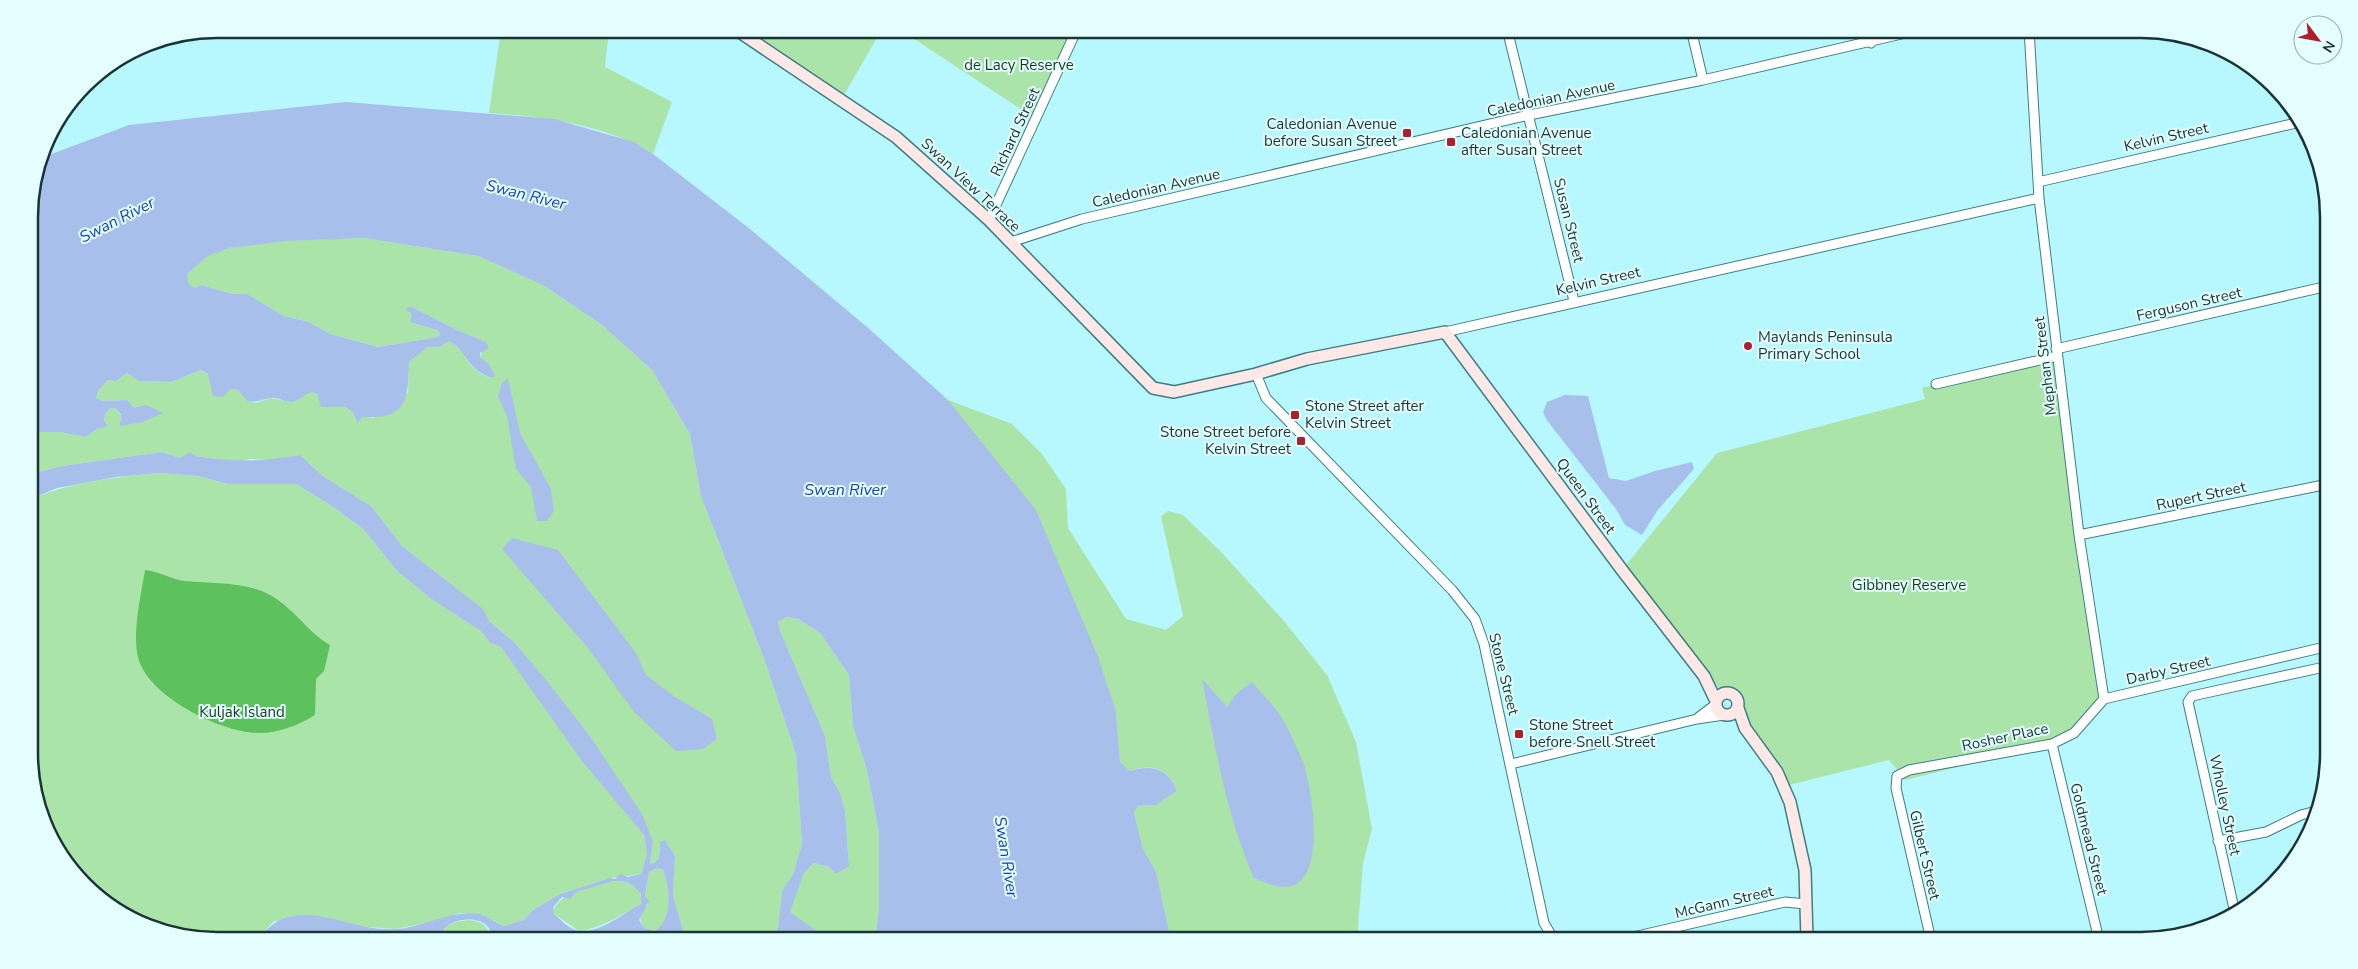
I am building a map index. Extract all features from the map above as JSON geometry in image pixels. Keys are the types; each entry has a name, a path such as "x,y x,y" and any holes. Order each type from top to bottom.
{"street":[{"name":"Swan View Terrace","path":"748,38 896,137 989,220 1147,383 1163,391"},
{"name":"Richard Street","path":"989,220 1073,38"},
{"name":"Susan Street","path":"1510,38 1574,301"},
{"path":"1693,38 1703,80"},
{"path":"1869,38 1870,43"},
{"name":"Caledonian Avenue","path":"1011,242 1082,219 1529,115 1703,80 1889,38"},
{"name":"Mephan Street","path":"2030,38 2039,198 2079,535 2104,698"},
{"name":"Kelvin Street","path":"2038,182 2295,123"},
{"name":"Kelvin Street","path":"1163,391 1174,392 1256,374 1307,359 1445,332 1574,301 2039,198"},
{"name":"Ferguson Street","path":"1936,384 2057,352 2320,288"},
{"name":"Queen Street","path":"1445,332 1622,570 1704,676 1725,692 1736,696 1730,712 1720,713 1704,676"},
{"name":"Stone Street","path":"1256,374 1266,398 1452,590 1475,619 1484,644 1544,923 1549,932"},
{"name":"Rupert Street","path":"2079,535 2320,486"},
{"name":"Darby Street","path":"2104,698 2320,648"},
{"path":"2238,668 2240,686"},
{"name":"Darby Street","path":"2188,702 2192,696 2320,668"},
{"path":"1696,719 1725,692"},
{"name":"Rosher Place","path":"1897,776 1909,770 2052,744 2074,733 2104,698"},
{"name":"Wholley Street","path":"2188,702 2233,906"},
{"path":"1511,764 1730,712 1745,728 1777,772 1788,794 1804,864 1807,932"},
{"name":"Goldmead Street","path":"2052,744 2097,932"},
{"name":"Gilbert Street","path":"1897,776 1896,788 1929,932"},
{"path":"2218,841 2266,832 2310,813"},
{"name":"McGann Street","path":"1655,932 1785,902 1806,904"}],"green space":[{"path":"500,38 608,38 605,67 672,102 653,154 634,144 595,129 552,120 489,113"},
{"path":"759,38 877,38 844,95"},
{"name":"de Lacy Reserve","path":"913,38 1073,38 1036,119"},
{"path":"364,238 478,256 543,285 602,325 652,370 690,434 701,496 765,661 796,754 802,844 793,874 782,891 776,932 684,932 673,895 675,856 665,840 659,849 659,858 650,864 653,841 589,735 514,642 489,621 482,609 402,546 371,506 324,477 300,455 273,460 250,459 236,462 195,456 180,458 162,452 62,466 38,472 38,432 60,432 86,437 98,428 108,424 104,421 105,415 110,408 115,408 121,415 120,422 143,422 162,413 134,408 126,400 103,401 96,398 98,391 108,380 116,381 127,373 139,381 171,382 201,370 230,389 238,390 247,401 256,403 271,398 290,402 302,394 312,392 317,394 322,406 346,407 353,413 356,422 362,417 374,418 408,393 409,362 428,347 440,347 449,341 460,350 475,370 491,378 488,363 480,357 486,342 414,308 410,322 437,330 440,333 438,337 378,347 330,334 309,322 284,316 247,294 232,294 202,285 194,288 188,283 187,274 207,256 221,250 240,246 283,241"},
{"name":"Gibbney Reserve","path":"2057,356 2104,699 2074,733 2052,744 1905,780 1889,760 1785,786 1777,772 1733,714 1742,696 1725,692 1704,676 1622,570 1717,453 1925,399 1922,388 1936,384"},
{"path":"948,400 1012,424 1042,454 1066,489 1068,528 1126,619 1166,630 1183,616 1161,516 1168,511 1183,515 1222,553 1284,621 1327,675 1356,742 1372,829 1363,863 1358,932 1169,932 1156,872 1143,849 1134,813 1138,806 1156,805 1177,791 1169,777 1159,770 1146,768 1130,771 1120,762 1116,712"},
{"name":"Kuljak Island","path":"160,473 198,476 228,484 296,484 332,506 363,529 397,571 430,598 482,632 490,643 501,647 609,792 644,835 647,854 641,874 610,878 560,894 533,910 524,920 504,926 482,914 460,913 434,922 394,929 356,926 325,917 274,921 264,932 216,932 181,928 159,922 127,908 107,895 74,862 61,842 51,821 41,788 38,764 38,496 78,484"},
{"path":"145,570 180,580 233,584 257,589 285,605 316,635 330,645 324,671 316,679 315,715 287,728 257,733 242,731 205,719 170,698 155,685 144,671 136,647 139,602"},
{"path":"787,617 798,619 820,633 849,675 853,726 867,770 879,832 879,908 876,932 818,932 789,912 804,873 814,863 829,867 836,874 849,865 845,811 840,793 831,777 825,736 780,631 778,621"},
{"path":"658,868 663,870 667,885 668,911 661,926 656,931 644,928 641,918 643,910 648,905 645,897 649,872"},
{"path":"613,881 626,882 635,887 641,894 641,904 604,924 579,931 553,913 561,900 569,895"},
{"path":"469,920 478,922 488,932 444,932 445,928 454,922"}],"water":[{"name":"Swan River","path":"346,102 554,119 634,142 653,154 750,229 867,327 948,400 1036,510 1098,657 1116,712 1120,762 1130,771 1146,768 1159,770 1169,778 1177,791 1156,805 1138,806 1134,813 1143,849 1156,872 1169,932 876,932 879,908 879,832 867,770 853,726 849,675 820,633 798,619 787,617 778,621 780,631 825,736 831,777 840,793 845,811 849,866 836,874 829,867 814,863 804,873 790,912 818,932 776,932 782,891 793,874 802,844 796,754 765,661 701,496 690,434 652,370 602,325 543,285 478,256 364,238 286,241 229,248 208,256 187,274 188,283 194,288 202,285 232,294 247,294 284,316 309,322 330,334 378,347 438,337 440,333 437,330 410,322 412,314 406,310 408,307 414,308 486,342 489,348 480,353 480,357 488,363 495,375 492,378 476,369 460,350 449,341 440,347 428,347 409,362 408,387 402,405 388,415 362,417 357,423 353,413 346,407 321,407 317,394 312,392 291,402 273,398 247,401 238,390 230,389 223,397 213,396 208,374 201,370 171,382 139,381 127,373 116,381 108,380 98,391 96,398 103,401 127,400 134,408 146,405 163,413 143,422 120,426 121,414 115,408 110,408 105,415 104,421 108,425 98,428 86,437 60,432 38,432 38,205 41,181 47,159 48,155 129,125"},
{"path":"508,378 520,433 551,489 554,511 547,521 537,521 531,487 516,469 507,416 498,397 502,383"},
{"path":"1565,395 1588,396 1609,478 1626,481 1655,471 1692,462 1694,469 1657,511 1642,535 1625,525 1616,509 1546,419 1543,412 1547,402"},
{"path":"162,452 180,458 190,452 195,456 235,460 273,459 300,455 324,477 371,506 402,546 483,609 489,621 514,642 551,686 589,735 642,814 653,841 650,864 659,858 660,842 665,840 675,856 673,895 684,932 490,932 489,928 479,921 465,920 452,923 444,932 264,932 282,919 306,915 331,918 369,927 395,929 416,926 448,916 469,913 483,915 504,926 524,920 533,910 560,894 610,878 615,879 620,874 628,877 641,874 647,854 644,835 582,761 501,647 490,643 482,632 430,598 397,571 363,529 332,506 296,484 228,484 198,476 160,473 116,477 57,488 38,496 38,472 62,466","holes":["658,868 663,870 668,894 667,911 661,926 655,931 644,928 639,920 649,901 645,896 649,872","613,881 622,881 635,887 641,894 641,904 604,926 588,931 579,931 572,929 553,913 554,906 562,897 570,899 576,892"]},
{"path":"512,538 558,550 636,653 646,675 675,697 712,719 717,739 703,749 676,751 634,712 588,648 502,549"},
{"path":"1202,679 1227,707 1237,693 1252,682 1281,716 1302,759 1310,788 1314,829 1313,848 1309,866 1302,879 1291,886 1277,886 1254,878 1244,854 1229,805"}],"place":[{"name":"Caledonian Avenue before Susan Street","path":"1407,133"},
{"name":"Caledonian Avenue after Susan Street","path":"1451,142"},
{"name":"Maylands Peninsula Primary School","path":"1748,346"},
{"name":"Stone Street after Kelvin Street","path":"1295,415"},
{"name":"Stone Street before Kelvin Street","path":"1301,441"},
{"name":"Stone Street before Snell Street","path":"1519,734"}]}
